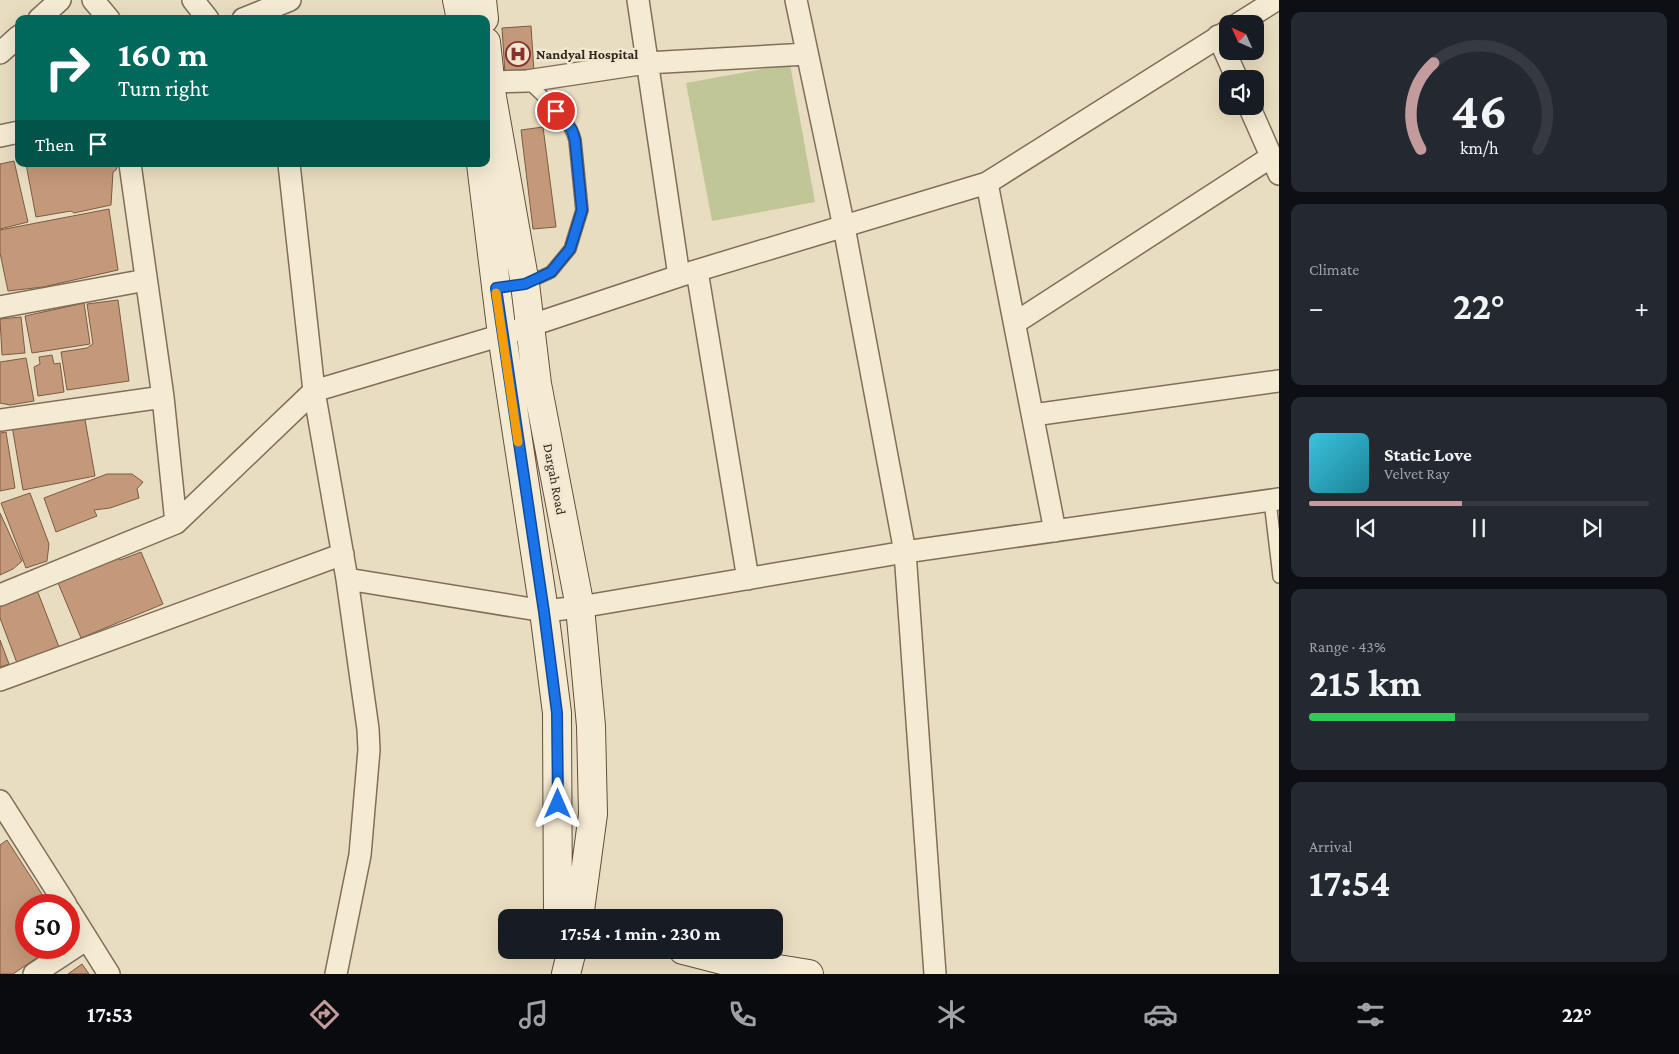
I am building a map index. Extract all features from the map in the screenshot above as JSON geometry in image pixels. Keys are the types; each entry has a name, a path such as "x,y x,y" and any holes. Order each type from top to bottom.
{"main road":[{"path":"457,0 460,15"},
{"path":"482,0 484,15"},
{"name":"Dargah Road","path":"490,74 492,97 525,284 537,384 580,607 591,726 593,814 580,909"},
{"path":"481,167 502,335 544,612 557,713 558,909"},
{"path":"548,974 550,959"},
{"path":"566,974 570,959"},
{"path":"718,959 809,974"}],"street":[{"path":"43,15 60,0"},
{"path":"93,0 106,15"},
{"path":"192,0 205,15"},
{"path":"638,0 646,64 748,579"},
{"path":"796,0 844,227 905,552 934,974"},
{"path":"1252,15 1276,0"},
{"path":"257,15 279,9"},
{"path":"0,595 176,523 314,391 531,326 688,273 987,183 1219,37"},
{"path":"0,53 15,40"},
{"path":"491,82 527,81 646,64 807,54"},
{"path":"1015,323 1275,166 1253,115"},
{"path":"0,136 15,133"},
{"path":"130,167 163,397 176,523"},
{"path":"289,167 314,391 347,579 368,729 369,750 360,855 336,974"},
{"path":"987,183 1055,531"},
{"path":"0,308 146,280"},
{"path":"1033,416 1279,381"},
{"path":"0,420 163,397"},
{"path":"347,579 544,612 905,552 1274,500"},
{"path":"0,680 343,554"},
{"path":"0,801 59,894"},
{"path":"80,928 109,974"},
{"path":"34,974 87,939"}],"lane":[{"path":"496,288 525,284 551,272 570,249 582,210 575,140 572,130 566,121 527,81"},
{"path":"1274,500 1279,577"}],"green space":[{"path":"790,64 815,202 712,221 686,83"}],"building":[{"path":"531,26 534,72 505,74 502,28"},
{"path":"543,127 556,227 533,229 521,130"},
{"path":"14,161 28,222 0,229 0,164"},
{"path":"27,167 117,167 113,172 111,205 74,213 71,211 36,217"},
{"path":"109,209 118,270 43,287 8,291 0,253 0,230"},
{"path":"118,300 129,381 67,390 61,352 87,348 93,344 87,304"},
{"path":"84,303 90,344 32,353 25,316"},
{"path":"21,317 25,353 2,355 0,319"},
{"path":"52,355 54,364 60,363 64,392 38,396 34,367 40,364 39,357"},
{"path":"26,358 34,401 10,405 0,403 0,362"},
{"path":"84,414 95,476 23,490 12,426"},
{"path":"6,432 15,488 0,491 0,433"},
{"path":"107,474 132,474 143,482 137,489 139,498 110,508 94,510 97,516 56,532 44,498"},
{"path":"30,493 49,544 47,561 26,568 1,503"},
{"path":"0,513 22,561 13,569 0,575"},
{"path":"117,552 120,560 141,552 163,604 81,638 56,578"},
{"path":"37,590 59,647 17,663 0,618 0,605"},
{"path":"0,640 9,664 0,667"},
{"path":"7,840 42,894 15,894 15,959 35,959 13,974 0,974 0,845"},
{"path":"82,964 89,974 68,974"}],"slow traffic":[{"path":"496,293 518,442"}],"place":[{"name":"Nandyal Hospital","path":"518,54"}],"route":[{"path":"556,111 572,130 575,140 582,210 570,249 551,272 525,284 496,288 557,713 558,804"}]}
